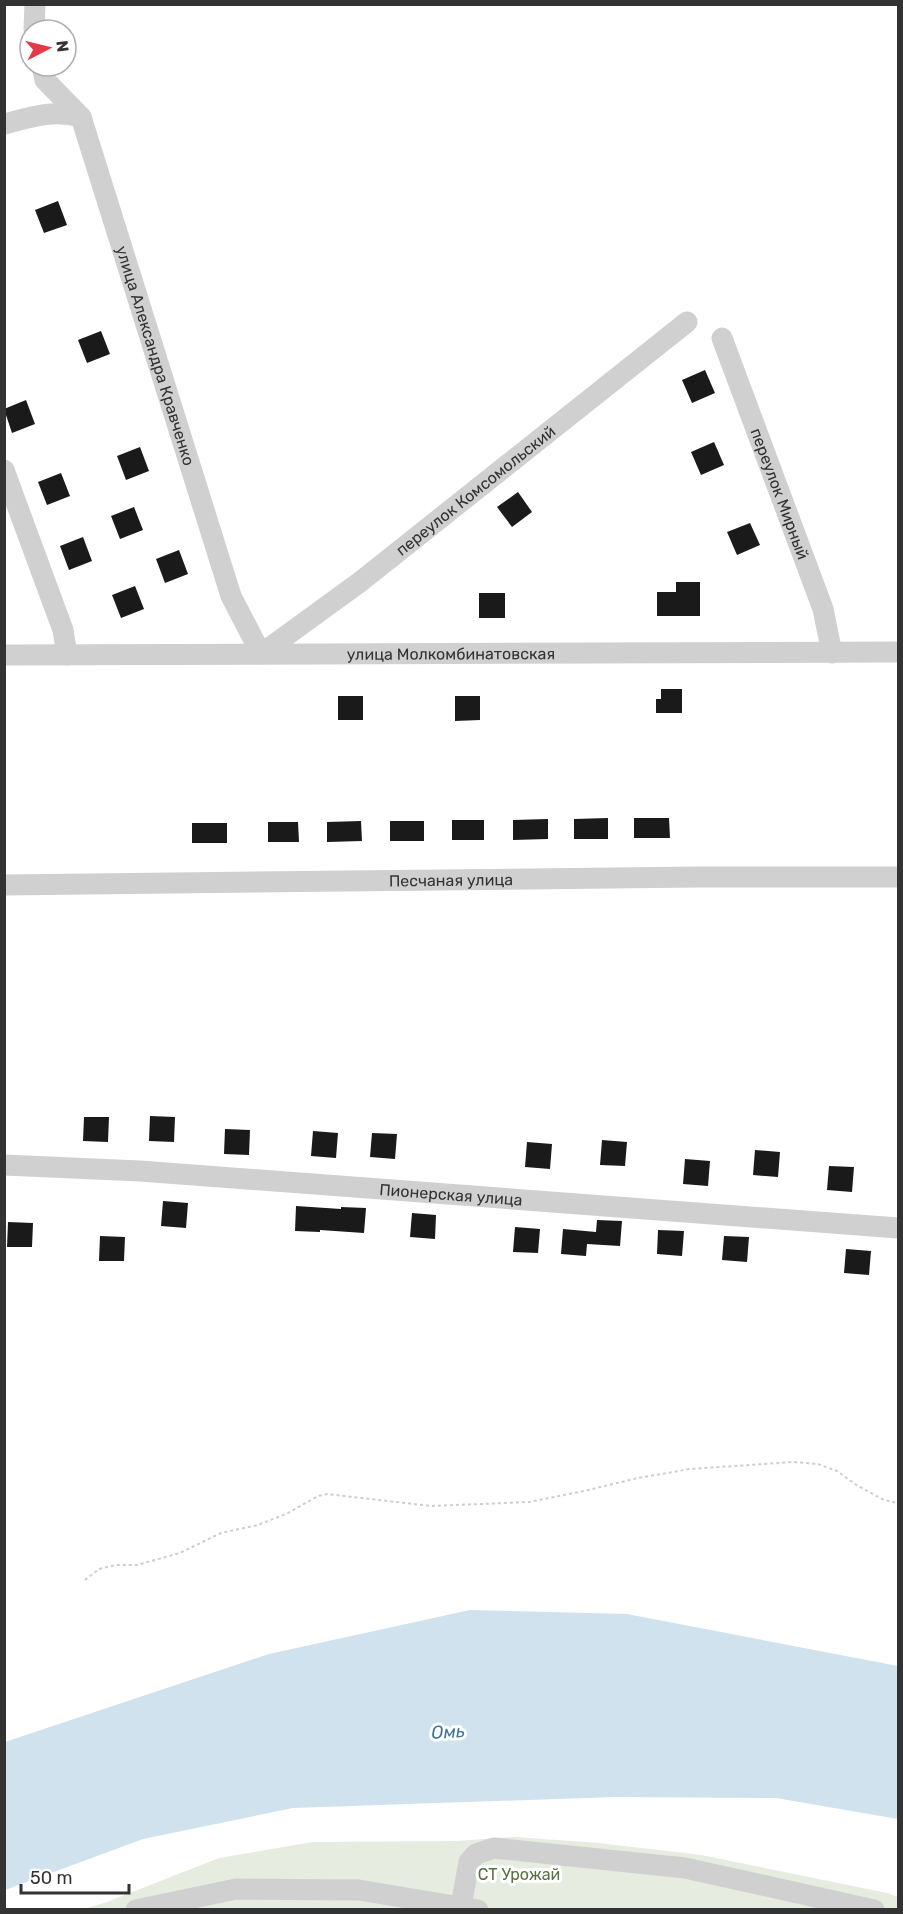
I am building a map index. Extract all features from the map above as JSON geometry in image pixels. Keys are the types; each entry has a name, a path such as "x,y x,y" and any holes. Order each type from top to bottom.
{"street":[{"name":"улица Александра Кравченко","path":"45,78 81,117 231,596 261,654"},
{"path":"4,124 51,113 67,113 81,117"},
{"name":"переулок Комсомольский","path":"261,654 360,582 687,321"},
{"name":"переулок Мирный","path":"722,338 823,609 832,653"},
{"path":"4,470 63,630 67,655"},
{"name":"улица Молкомбинатовская","path":"4,655 898,652"},
{"name":"Песчаная улица","path":"4,885 898,877"},
{"name":"Пионерская улица","path":"4,1165 141,1171 898,1228"},
{"path":"136,1910 236,1889 359,1890 469,1908 469,1862 476,1854 494,1848 685,1868 874,1910"}],"path":[{"path":"85,1580 99,1569 116,1565 137,1565 180,1553 221,1533 258,1525 288,1513 318,1496 327,1494 431,1506 529,1502 690,1469 793,1462 818,1464 837,1472 884,1500 898,1503"}],"green space":[{"name":"СТ Урожай","path":"515,1837 599,1843 701,1855 887,1893 898,1897 898,1910 81,1910 219,1858 313,1842 456,1841"}],"water":[{"name":"Омь","path":"470,1610 627,1614 898,1666 898,1819 776,1798 615,1797 293,1808 143,1839 5,1890 5,1742 269,1654"}],"building":[{"path":"58,201 67,225 44,233 35,210"},
{"path":"101,331 110,354 87,363 78,340"},
{"path":"705,370 715,393 692,403 682,380"},
{"path":"26,400 35,424 12,433 4,409"},
{"path":"714,442 724,465 701,475 691,452"},
{"path":"140,447 149,471 126,480 117,456"},
{"path":"61,473 70,496 47,505 38,482"},
{"path":"518,492 532,512 512,527 497,507"},
{"path":"134,507 143,530 120,539 111,516"},
{"path":"750,523 760,545 737,555 727,532"},
{"path":"83,537 92,561 69,570 60,546"},
{"path":"179,550 188,574 165,583 156,559"},
{"path":"676,582 700,582 700,616 657,616 657,592 676,592"},
{"path":"135,586 144,609 121,618 112,595"},
{"path":"479,593 505,593 505,618 479,618"},
{"path":"661,689 682,689 682,713 656,713 656,699 661,699"},
{"path":"338,696 363,696 363,720 338,720"},
{"path":"455,696 480,696 480,720 455,721"},
{"path":"608,818 608,839 574,839 574,819"},
{"path":"634,818 669,818 670,838 634,838"},
{"path":"548,819 548,839 513,840 513,820"},
{"path":"452,820 484,820 484,840 452,840"},
{"path":"361,821 362,841 327,842 327,822"},
{"path":"390,821 424,821 424,841 390,841"},
{"path":"268,822 298,822 299,842 268,842"},
{"path":"192,823 227,823 227,843 192,843"},
{"path":"150,1116 175,1117 174,1142 149,1141"},
{"path":"84,1117 109,1117 108,1142 83,1141"},
{"path":"225,1129 250,1130 249,1155 224,1154"},
{"path":"313,1131 338,1133 336,1158 311,1156"},
{"path":"372,1133 397,1134 395,1159 370,1157"},
{"path":"602,1140 627,1142 625,1166 600,1165"},
{"path":"527,1142 552,1144 550,1169 525,1167"},
{"path":"755,1150 780,1152 778,1177 753,1175"},
{"path":"685,1159 710,1161 708,1186 683,1184"},
{"path":"829,1166 854,1167 852,1192 827,1190"},
{"path":"163,1201 188,1203 186,1228 161,1226"},
{"path":"296,1206 366,1208 364,1233 295,1231"},
{"path":"412,1213 436,1215 435,1239 410,1237"},
{"path":"597,1220 622,1221 620,1246 587,1244 586,1256 561,1254 563,1229 596,1232"},
{"path":"8,1222 33,1223 32,1247 7,1247"},
{"path":"515,1227 540,1229 538,1253 513,1252"},
{"path":"658,1230 684,1231 682,1256 657,1254"},
{"path":"100,1236 125,1237 124,1261 99,1261"},
{"path":"724,1236 749,1237 747,1262 722,1260"},
{"path":"846,1249 871,1251 869,1275 844,1273"}]}
